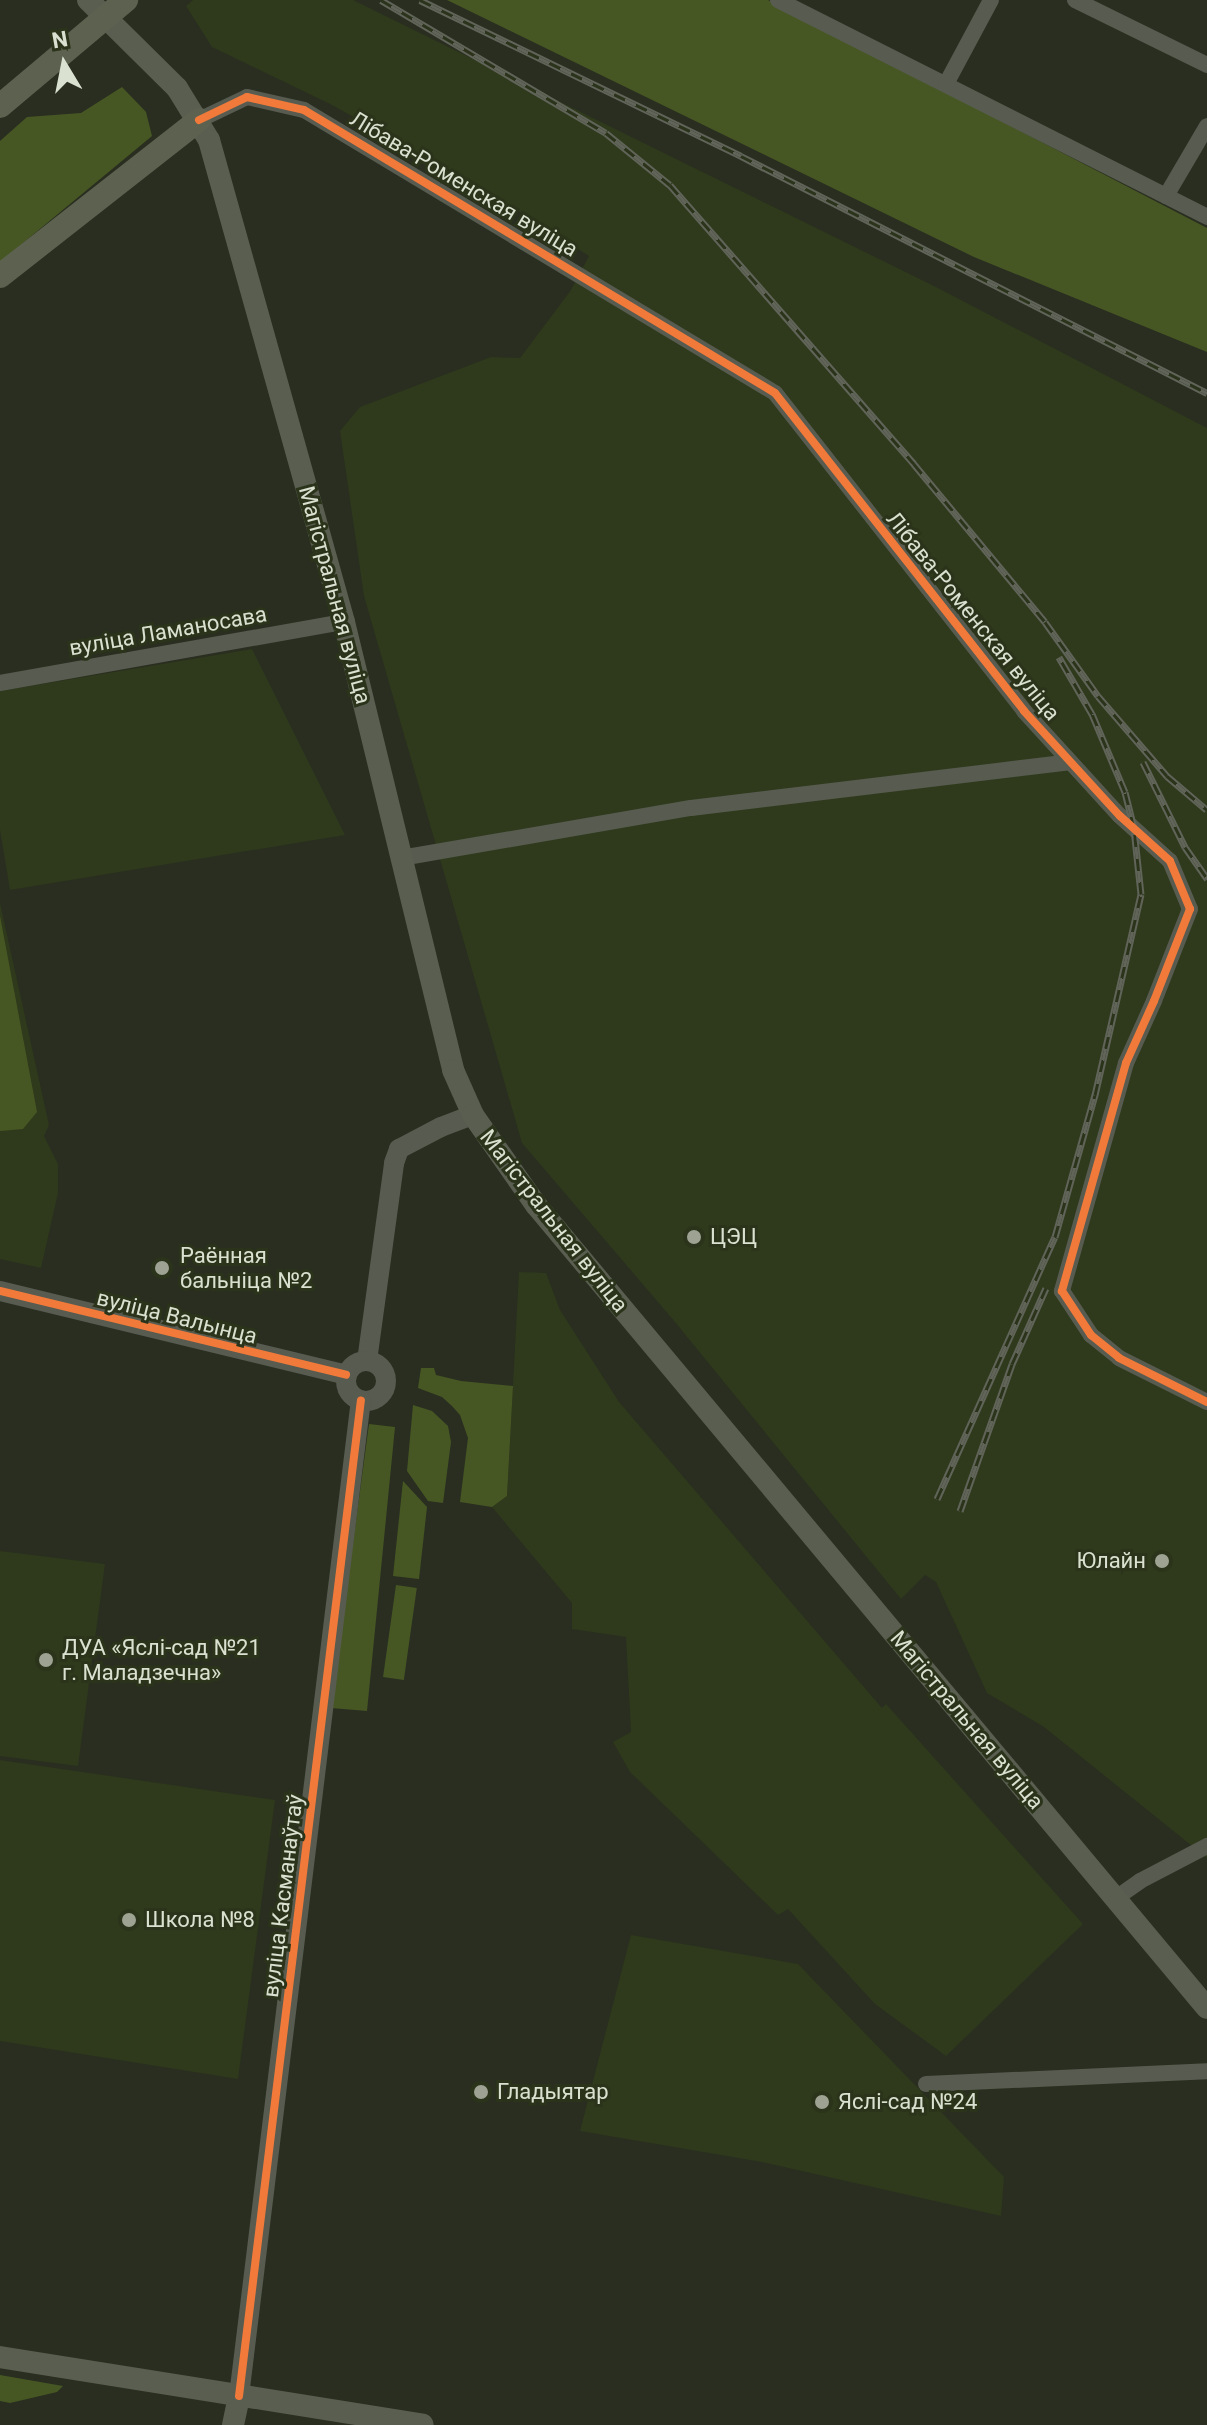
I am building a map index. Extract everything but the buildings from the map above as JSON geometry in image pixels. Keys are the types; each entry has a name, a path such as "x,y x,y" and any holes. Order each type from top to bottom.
{"main road":[{"path":"0,276 199,120 177,88 88,0"},
{"path":"0,106 126,0"},
{"name":"Магістральная вуліца","path":"199,120 222,178 344,622 453,1070 473,1115 536,1205 1207,2008"},
{"path":"0,2357 423,2425"},
{"path":"233,2425 239,2396"},
{"path":"239,2396 243,2425"}],"street":[{"path":"778,0 1207,217"},
{"path":"946,84 991,0"},
{"path":"1075,0 1207,65"},
{"name":"Лібава-Роменская вуліца","path":"199,120 247,97 304,110 775,393 1017,702 1120,816 1170,861 1190,909 1126,1063 1062,1291 1091,1335 1119,1358 1207,1402"},
{"path":"1166,196 1207,126"},
{"name":"вуліца Ламаносава","path":"0,683 344,622"},
{"path":"401,858 691,808 1069,762"},
{"path":"367,1361 394,1163 399,1149 441,1127 473,1115"},
{"name":"вуліца Валынца","path":"0,1291 346,1375"},
{"path":"367,1361 381,1368 386,1386 379,1397 361,1400 349,1391 346,1375 358,1363 367,1361"},
{"name":"вуліца Касманаўтаў","path":"239,2396 361,1400"},
{"path":"1116,1898 1140,1881 1207,1846"},
{"path":"926,2084 1207,2071"}],"shaded area":[{"path":"193,0 353,0 936,287 1207,428 1207,1858 1044,1727 987,1693 936,1582 925,1575 901,1599 675,1322 522,1143 364,596 340,431 360,407 491,357 520,358 571,290 589,256 479,186 330,104 212,47 186,6"},
{"path":"447,0 768,0 1207,228 1207,352 974,257"},
{"path":"122,87 146,112 152,136 0,262 0,141 27,117 81,113"},
{"path":"252,649 345,835 10,890 0,830 0,691"},
{"path":"0,903 49,1125 44,1136 58,1164 58,1193 41,1268 0,1259"},
{"path":"0,916 37,1112 23,1129 0,1131"},
{"path":"519,1272 546,1273 560,1310 619,1402 882,1708 886,1704 1083,1924 946,2056 875,2004 788,1909 778,1915 630,1772 613,1742 631,1732 626,1637 572,1629 572,1603 492,1507 507,1496"},
{"path":"421,1368 434,1368 436,1375 461,1381 513,1386 507,1496 492,1507 460,1502 468,1438 460,1415 452,1406 442,1397 418,1388"},
{"path":"413,1405 432,1411 448,1426 451,1442 443,1503 428,1501 407,1471"},
{"path":"369,1424 395,1427 367,1711 331,1708"},
{"path":"403,1481 427,1507 419,1579 393,1576"},
{"name":"ДУА «Яслі-сад №21 г. Маладзечна»","path":"0,1551 105,1564 78,1766 0,1756"},
{"path":"396,1585 417,1588 404,1680 383,1677"},
{"name":"Школа №8","path":"0,1760 275,1800 238,2079 0,2041"},
{"path":"631,1935 798,1964 1004,2177 1001,2216 762,2162 580,2131"},
{"path":"0,2375 63,2386 57,2392 10,2403 0,2401"}],"railway":[{"path":"381,0 606,133 670,185 914,464 1045,622 1098,696 1167,776 1207,810"},
{"path":"420,0 741,156 1207,393"},
{"path":"937,1499 1055,1237 1095,1095 1141,894 1134,828 1125,792 1092,714 1059,657"},
{"path":"1143,762 1185,847 1207,879"},
{"path":"960,1511 1012,1364 1046,1288"}],"cycle path":[{"path":"199,120 247,97 304,110 775,393 1024,711 1120,816 1170,861 1190,909 1126,1063 1062,1291 1091,1335 1119,1358 1207,1402"},
{"path":"0,1291 346,1375"},
{"path":"239,2396 361,1400"}],"place":[{"name":"ЦЭЦ","path":"694,1237"},
{"name":"Раённая бальніца №2","path":"162,1268"},
{"name":"Юлайн","path":"1162,1561"},
{"name":"ДУА «Яслі-сад №21 г. Маладзечна»","path":"46,1660"},
{"name":"Школа №8","path":"129,1920"},
{"name":"Гладыятар","path":"481,2092"},
{"name":"Яслі-сад №24","path":"822,2102"}]}
